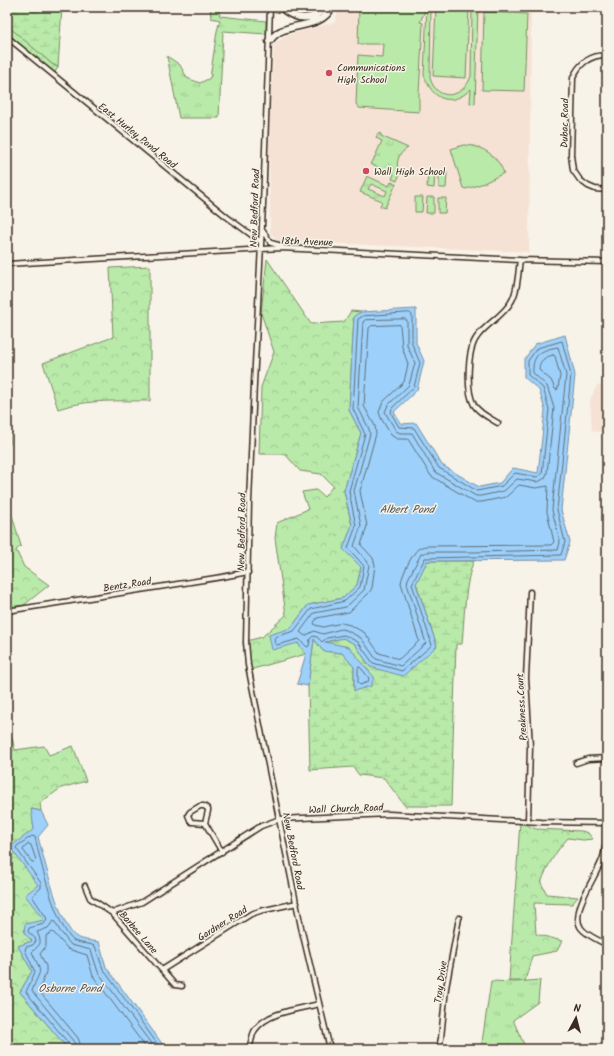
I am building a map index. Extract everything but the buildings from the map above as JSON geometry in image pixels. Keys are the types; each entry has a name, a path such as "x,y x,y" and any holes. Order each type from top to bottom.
{"highway":[{"path":"282,7 291,14 304,18 315,15 325,7"},
{"path":"269,41 282,31 320,20 332,7"}],"street":[{"name":"New Bedford Road","path":"270,7 262,230 249,502 246,642 248,665 297,903 330,1049"},
{"name":"East Hurley Pond Road","path":"7,37 227,217 261,242"},
{"name":"Dubac Road","path":"607,55 595,56 587,60 576,73 573,83 571,155 573,170 580,180 590,188 607,190"},
{"path":"262,230 268,240 275,245 300,248"},
{"name":"18th Avenue","path":"7,264 300,248 520,260 607,262"},
{"path":"498,423 480,412 471,399 469,390 470,353 473,343 478,335 507,307 512,300 520,260"},
{"name":"Bentz Road","path":"7,611 248,572"},
{"name":"Preakness Court","path":"528,821 530,747 526,678 530,592"},
{"path":"576,763 588,759 607,758"},
{"path":"205,823 192,822 188,818 190,812 200,806 206,807 208,812 205,823 222,852"},
{"path":"607,810 604,856 601,865 581,902 577,919 581,928 607,945"},
{"name":"Wall Church Road","path":"112,913 142,902 266,824 280,819 389,814 528,821 607,823"},
{"name":"Barbee Lane","path":"85,886 90,898 112,913 175,985 182,986"},
{"name":"Gardner Road","path":"162,970 251,914 297,903"},
{"name":"Troy Drive","path":"439,1049 446,988 459,918"},
{"path":"250,1045 254,1032 260,1023 267,1018 319,1004"}],"shaded area":[{"path":"339,7 531,7 529,252 278,241 270,233 269,126 274,43 291,34 335,22"},
{"path":"597,385 607,386 607,433 592,431 590,400"}],"green space":[{"path":"7,7 62,7 58,67 52,64 7,25"},
{"path":"210,7 218,7 220,16 266,21 266,34 223,31 219,118 179,118 167,56 180,65 187,78 200,83 210,78 220,20 211,18"},
{"path":"359,7 425,7 420,22 423,23 419,112 359,108 356,104 358,55 382,57 383,44 358,44"},
{"path":"427,7 431,7 430,78 433,86 438,91 450,95 463,89 471,76 472,7 478,7 475,104 470,103 471,89 464,95 449,100 437,95 427,84 424,75"},
{"path":"436,7 469,8 466,78 433,76"},
{"path":"484,12 527,14 524,91 482,90"},
{"path":"7,24 52,64 58,67 53,76 7,39"},
{"path":"378,133 381,134 381,136 408,148 402,152 397,163 398,170 401,171 397,181 392,179 394,174 370,164 373,161 382,141 376,138"},
{"path":"463,145 470,145 488,152 497,161 504,173 484,183 466,189 463,188 451,149"},
{"path":"428,172 435,172 434,188 427,187"},
{"path":"439,172 447,173 446,188 439,188"},
{"path":"367,176 389,186 391,182 396,184 385,208 380,206 382,201 360,192","holes":["371,184 387,191 385,196 368,189"]},
{"path":"415,197 423,197 422,212 415,212"},
{"path":"427,197 434,197 434,213 426,213"},
{"path":"438,198 446,198 445,213 438,213"},
{"path":"267,259 311,324 344,322 351,311 361,312 354,317 349,410 361,433 344,491 352,526 343,549 361,567 357,585 343,598 308,605 291,628 298,643 306,654 246,671 243,642 262,637 286,615 275,538 277,523 308,509 302,492 316,490 324,497 333,486 321,474 300,471 285,454 259,454 261,387 274,352 261,313"},
{"path":"150,266 150,401 92,402 58,409 43,363 113,337 110,268"},
{"path":"10,423 10,444 7,448 7,425"},
{"path":"7,498 21,546 16,550 24,567 49,585 24,605 7,607"},
{"path":"427,561 474,561 467,590 462,644 456,644 451,806 405,806 384,778 359,775 353,767 310,770 308,686 314,639 323,651 342,653 354,667 354,690 371,686 349,647 323,643 343,638 355,644 370,667 437,646 416,583"},
{"path":"7,719 15,750 44,746 49,755 73,746 86,781 61,788 40,803 41,811 32,809 38,885 44,920 33,941 18,946 32,971 20,992 68,1049 7,1049"},
{"path":"520,822 536,829 582,831 588,833 593,839 583,840 568,838 552,859 541,883 547,894 578,897 572,904 534,903 536,934 562,941 557,951 532,956 525,981 509,981"},
{"path":"540,980 538,1002 513,1020 526,1049 481,1049 491,981 515,982"}],"water":[{"name":"Albert Pond","path":"416,309 416,343 424,361 417,390 394,412 401,424 416,423 442,465 479,487 500,483 513,468 538,473 545,410 539,390 524,377 524,360 535,344 565,335 575,375 561,510 570,542 564,560 427,561 416,584 437,646 403,676 370,667 355,644 343,638 325,642 349,647 374,677 371,686 354,691 354,667 342,653 323,651 314,639 308,686 297,684 306,654 298,643 272,650 269,635 291,628 308,605 343,598 357,585 361,567 343,549 352,525 344,491 361,433 349,410 354,316 361,312"},
{"name":"Osborne Pond","path":"31,809 41,811 48,825 38,837 53,892 65,921 77,937 99,942 106,967 166,1049 68,1049 20,992 32,971 18,946 32,941 24,933 25,924 44,920 25,895 38,885 10,847 34,829"}],"place":[{"name":"Communications High School","path":"329,73"},
{"name":"Wall High School","path":"366,171"}]}
